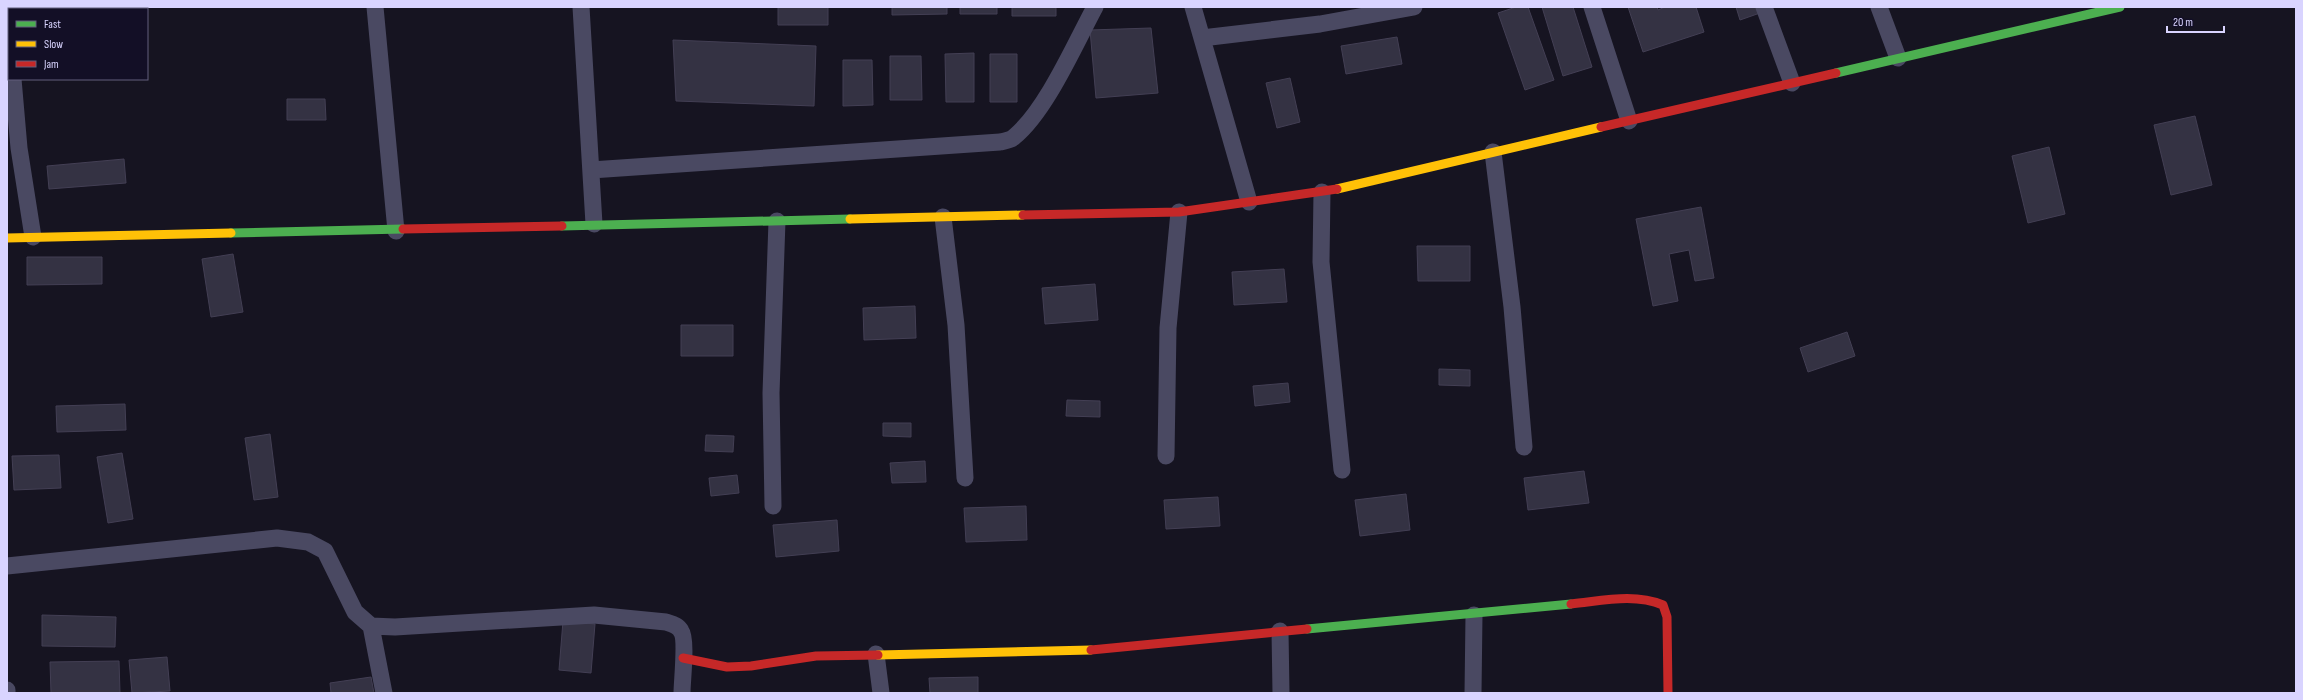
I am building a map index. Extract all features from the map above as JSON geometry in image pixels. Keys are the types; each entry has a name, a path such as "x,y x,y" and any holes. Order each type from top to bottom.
{"street":[{"path":"375,7 396,231"},
{"path":"581,7 594,224"},
{"path":"591,170 1000,142 1013,138 1025,127 1042,104 1095,7"},
{"path":"1193,7 1249,202"},
{"path":"1202,38 1320,24 1414,7"},
{"path":"1592,7 1629,121"},
{"path":"1764,7 1792,83"},
{"path":"1879,7 1898,58"},
{"path":"7,238 396,231 594,224 1179,212 1322,192 2120,7"},
{"path":"13,80 19,148 33,237"},
{"path":"1493,152 1512,307 1524,447"},
{"path":"1322,192 1320,262 1342,470"},
{"path":"1166,456 1168,328 1179,212"},
{"path":"942,217 956,325 965,478"},
{"path":"773,506 771,392 777,221"},
{"path":"7,566 277,538 308,542 325,551 355,612 371,626 384,693"},
{"path":"682,658 727,667 750,666 816,656 1096,650 1280,631 1474,615 1631,598 1648,599 1663,605 1667,617 1668,693"},
{"path":"371,626 395,627 594,615 666,622 676,625 682,632 682,693"},
{"path":"1473,693 1474,615"},
{"path":"1280,631 1281,693"},
{"path":"876,654 881,693"}],"building":[{"path":"778,7 828,7 828,25 778,25"},
{"path":"892,7 947,7 947,14 892,15"},
{"path":"960,7 997,7 997,14 960,14"},
{"path":"1012,7 1056,7 1056,16 1012,16"},
{"path":"1516,7 1528,7 1554,80 1525,90 1498,13"},
{"path":"1542,7 1573,7 1592,67 1563,76"},
{"path":"1628,7 1657,7 1658,10 1665,7 1696,7 1704,32 1643,52"},
{"path":"1736,7 1758,7 1760,13 1740,20"},
{"path":"1151,28 1158,93 1096,98 1090,30"},
{"path":"1397,37 1402,64 1346,74 1341,46"},
{"path":"673,40 816,46 814,106 676,101"},
{"path":"974,53 974,102 946,102 945,54"},
{"path":"990,54 1017,54 1017,102 990,102"},
{"path":"890,56 921,56 922,100 890,100"},
{"path":"843,60 872,60 873,105 843,106"},
{"path":"1290,78 1300,122 1277,128 1266,83"},
{"path":"287,99 325,99 326,120 287,120"},
{"path":"2195,116 2212,185 2171,195 2154,125"},
{"path":"2049,147 2065,214 2028,223 2012,156"},
{"path":"124,159 126,183 49,189 47,166"},
{"path":"1701,207 1714,278 1695,281 1689,250 1669,254 1678,301 1653,306 1636,219"},
{"path":"1417,246 1470,246 1470,281 1418,281"},
{"path":"233,254 243,312 211,317 202,259"},
{"path":"27,257 102,257 102,284 27,285"},
{"path":"1284,269 1287,302 1234,305 1232,272"},
{"path":"1095,284 1098,320 1045,324 1042,288"},
{"path":"915,306 916,338 864,340 863,308"},
{"path":"681,325 733,325 733,356 681,356"},
{"path":"1847,332 1855,356 1808,372 1800,348"},
{"path":"1439,369 1470,370 1470,386 1439,385"},
{"path":"1288,383 1290,402 1255,406 1253,386"},
{"path":"1067,400 1100,401 1100,417 1066,416"},
{"path":"125,404 126,430 57,432 56,406"},
{"path":"883,423 911,423 911,437 883,436"},
{"path":"270,434 278,497 254,500 245,438"},
{"path":"706,435 734,436 733,452 705,451"},
{"path":"122,453 133,519 108,523 97,457"},
{"path":"59,455 61,488 14,490 12,456"},
{"path":"925,461 926,482 892,483 890,463"},
{"path":"1584,471 1589,503 1528,510 1524,478"},
{"path":"737,475 739,493 711,496 709,478"},
{"path":"1406,494 1410,530 1360,536 1355,500"},
{"path":"1218,497 1220,526 1166,529 1164,500"},
{"path":"1026,506 1027,540 966,542 964,508"},
{"path":"837,520 839,551 776,557 773,525"},
{"path":"42,615 116,617 115,647 42,646"},
{"path":"563,621 595,624 591,673 559,670"},
{"path":"167,657 170,691 132,693 129,660"},
{"path":"119,661 120,693 51,693 50,662"},
{"path":"371,677 374,693 331,693 330,683"},
{"path":"978,677 978,693 930,693 929,678"}],"traffic: fast":[{"path":"1836,73 2120,7"},
{"path":"562,226 850,219"},
{"path":"231,233 403,229"},
{"path":"1307,629 1571,604"}],"traffic: slow":[{"path":"1337,189 1601,127"},
{"path":"850,219 1023,215"},
{"path":"7,238 231,233"},
{"path":"878,655 1091,650"}],"traffic: jam":[{"path":"1601,127 1836,73"},
{"path":"1023,215 1179,212 1337,189"},
{"path":"403,229 562,226"},
{"path":"1571,604 1618,599 1641,599 1663,605 1667,617 1668,693"},
{"path":"1091,650 1307,629"},
{"path":"683,658 727,667 751,666 816,656 878,655"}]}
